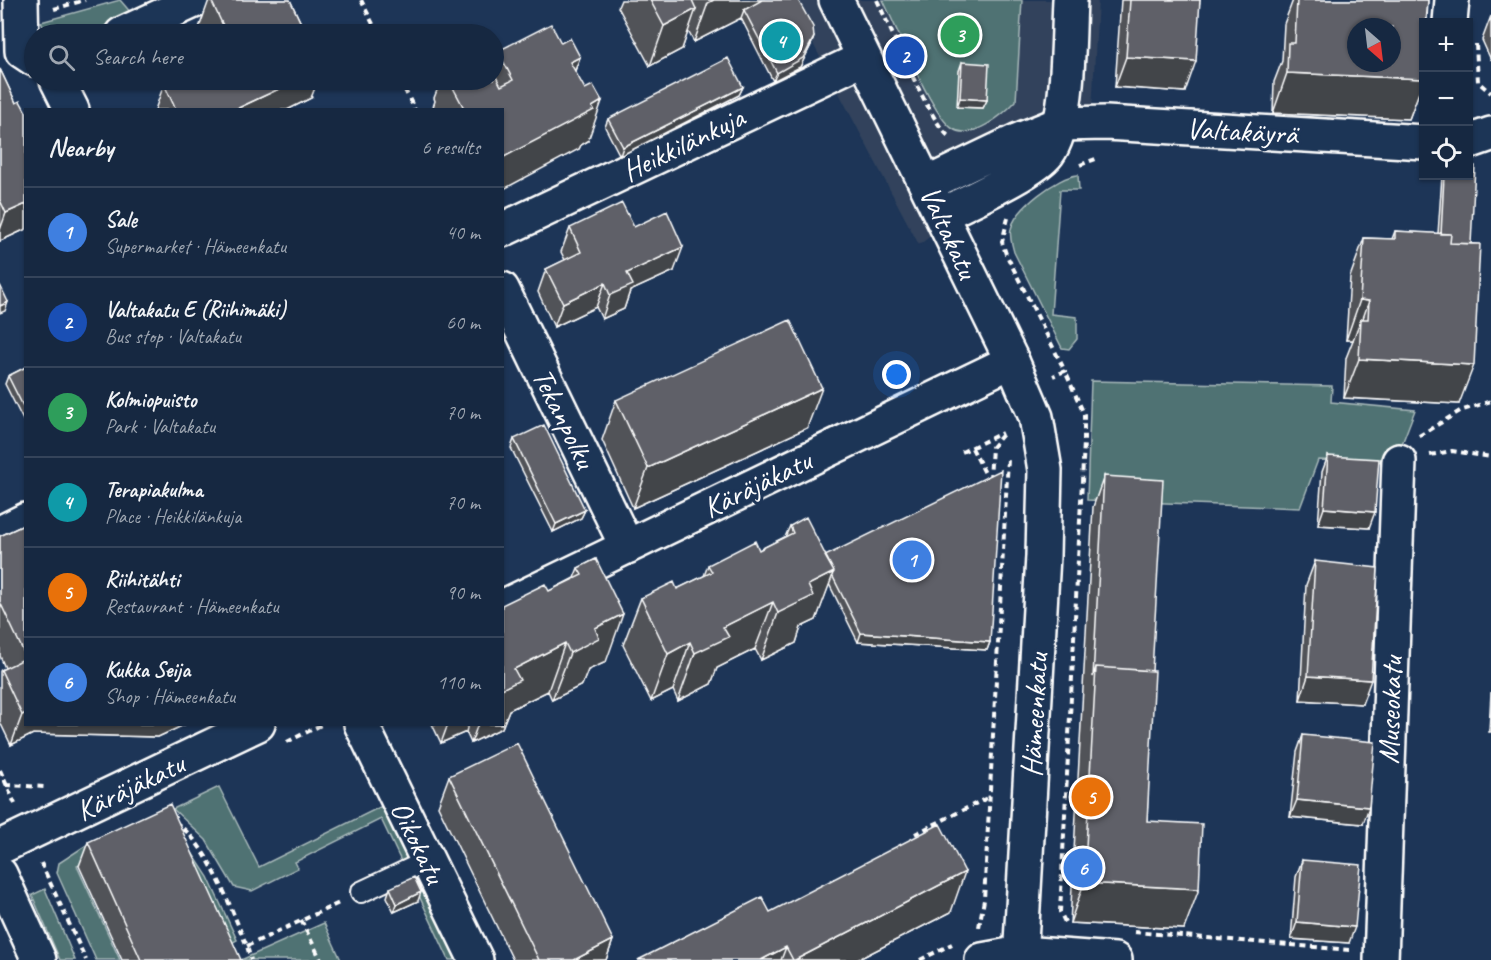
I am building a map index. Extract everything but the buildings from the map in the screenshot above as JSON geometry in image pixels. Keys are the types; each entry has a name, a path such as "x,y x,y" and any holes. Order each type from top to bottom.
{"street":[{"path":"19,54 21,0"},
{"path":"144,24 196,0"},
{"name":"Valtakatu","path":"836,0 1018,375 1036,417 1045,470"},
{"path":"941,215 1030,166 1048,153 1059,124 1065,91 1070,0"},
{"path":"1452,0 1459,18"},
{"name":"Heikkilänkuja","path":"504,229 864,58"},
{"path":"62,90 71,108"},
{"name":"Valtakäyrä","path":"1059,124 1106,123 1419,142"},
{"path":"927,184 980,149 1019,140 1059,124"},
{"path":"1473,140 1491,134"},
{"name":"Tekanpolku","path":"504,293 627,547"},
{"name":"Käräjäkatu","path":"504,606 627,547 1018,375"},
{"name":"Museokatu","path":"1381,956 1399,460"},
{"name":"Hämeenkatu","path":"1020,957 1043,556 1045,470"},
{"path":"0,533 24,521"},
{"name":"Käräjäkatu","path":"0,847 254,726"},
{"name":"Oikokatu","path":"362,726 476,960"},
{"path":"0,874 39,960"},
{"path":"973,944 1020,957 1119,945"}],"lane":[{"path":"361,892 427,861"}],"path":[{"path":"361,0 373,24"},
{"path":"877,0 944,134 980,149"},
{"path":"1473,59 1478,82 1491,93"},
{"path":"405,90 414,108"},
{"path":"1075,167 1106,155"},
{"path":"1011,212 1004,229 1002,242 1004,248 1084,414 1082,510 1060,912 1065,923 1075,927"},
{"path":"1018,375 1065,371"},
{"path":"1399,460 1416,438 1460,411 1491,401"},
{"path":"1002,422 1007,442"},
{"path":"962,452 1006,431"},
{"path":"972,448 990,483 992,447 1006,431"},
{"path":"1399,460 1452,451 1491,457"},
{"path":"920,960 973,944 984,900 1008,454"},
{"path":"915,834 990,797"},
{"path":"169,818 189,833 199,847 247,946 251,960"},
{"path":"247,946 361,892"},
{"path":"302,920 321,960"},
{"path":"1119,945 1381,956"}],"shaded area":[{"path":"790,0 1098,0 1092,111 919,245"}],"green space":[{"path":"120,0 132,14 110,24 42,24 41,22"},
{"path":"883,0 1022,0 1016,101 996,119 978,129 961,132 953,129 944,121 925,90"},
{"path":"1078,175 1079,190 1060,190 1051,314 1077,317 1077,339 1069,349 1062,348 1014,252 1010,232 1020,212 1038,195 1060,181"},
{"path":"1091,381 1332,386 1331,402 1415,410 1395,462 1318,460 1300,508 1087,500"},
{"path":"219,787 259,867 382,806 407,858 401,861 381,819 295,862 298,868 252,891 234,887 206,840 173,809"},
{"path":"185,842 208,877 237,940 228,945"},
{"path":"88,844 99,856 77,866 120,960 96,960 57,873 59,863"},
{"path":"420,882 457,960 449,960 414,885"},
{"path":"45,889 75,960 60,960 32,895"},
{"path":"324,923 341,960 241,960"}],"place":[{"name":"Kolmiopuisto","path":"960,35"},
{"name":"Terapiakulma","path":"781,41"},
{"name":"Valtakatu E (Riihimäki)","path":"905,56"},
{"name":"Sale","path":"912,560"},
{"name":"Riihitähti","path":"1091,797"},
{"name":"Kukka Seija","path":"1083,868"}]}
